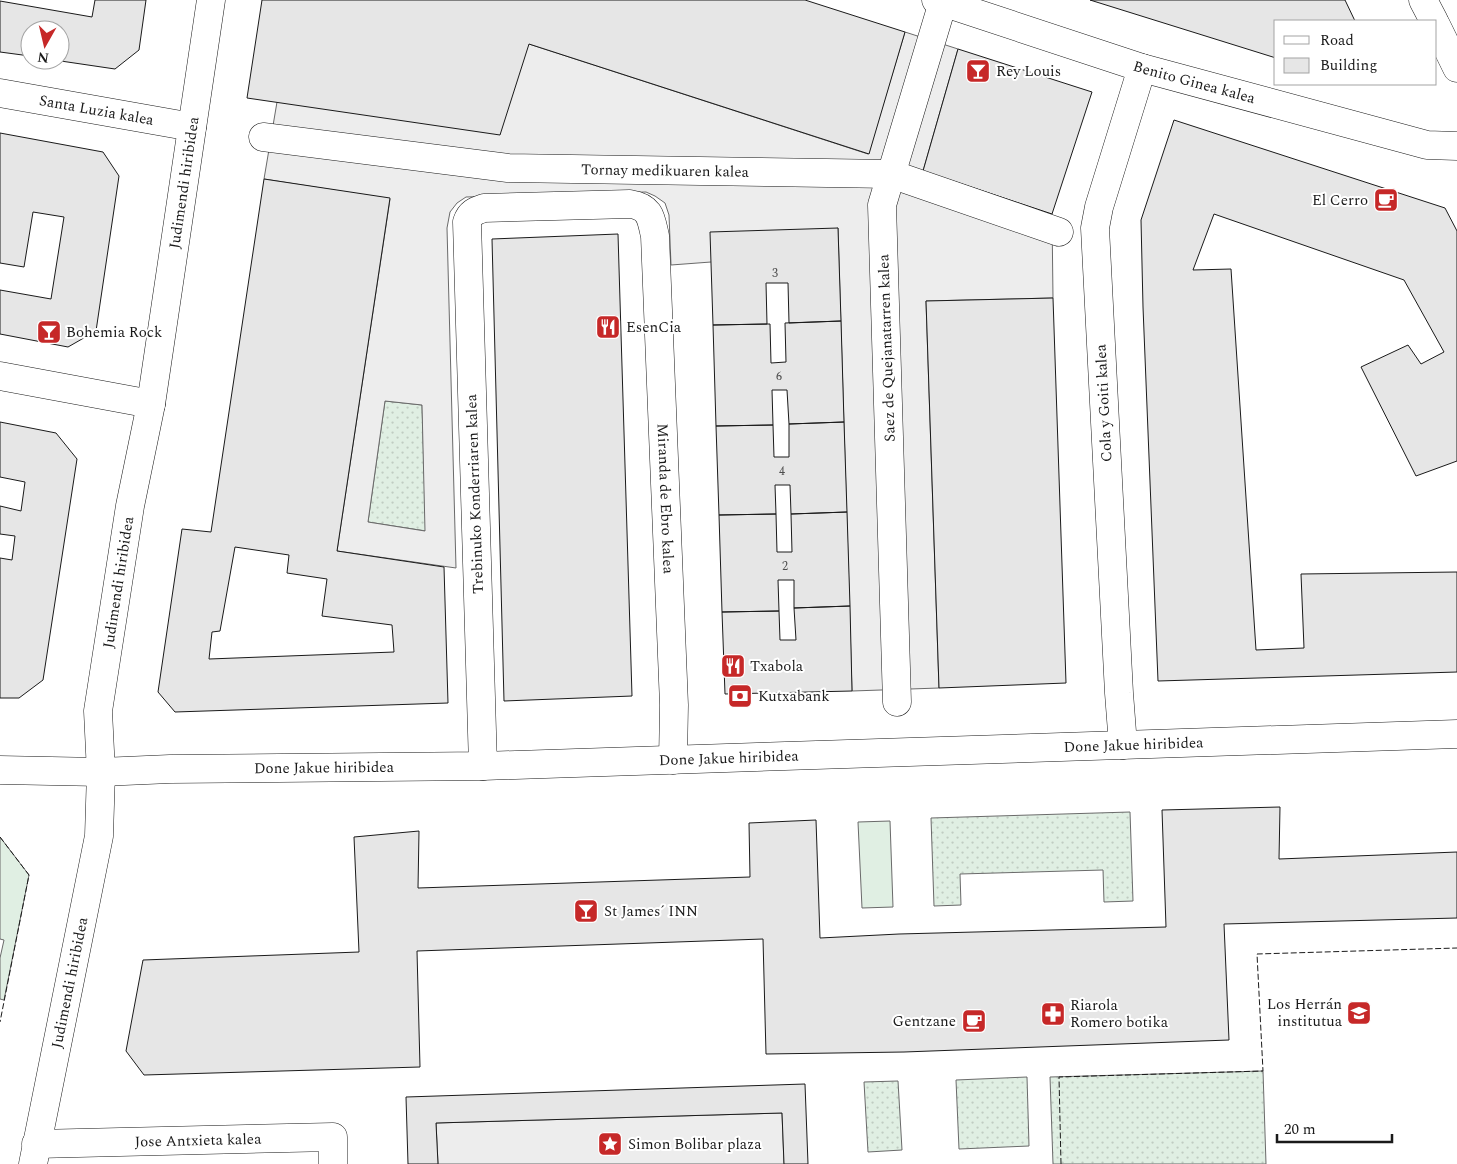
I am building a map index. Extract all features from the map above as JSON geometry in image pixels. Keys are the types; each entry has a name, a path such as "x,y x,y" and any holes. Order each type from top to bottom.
{"street":[{"name":"Judimendi hiribidea","path":"34,1154 99,836 101,772 98,711 130,506 151,404 211,0"},
{"path":"1424,0 1434,20"},
{"name":"Benito Ginea kalea","path":"939,1 1142,68 1428,145 1457,146"},
{"name":"Saez de Quejanatarren kalea","path":"897,702 882,205 939,1"},
{"path":"1437,27 1457,68"},
{"name":"Cola y Goiti kalea","path":"1123,745 1095,228 1098,207 1142,68"},
{"name":"Santa Luzia kalea","path":"0,93 192,127"},
{"name":"Tornay medikuaren kalea","path":"263,137 508,168 891,174 1059,232"},
{"name":"Miranda de Ebro kalea","path":"467,222 476,210 484,208 630,204 646,209 650,216 654,236 674,705 673,760"},
{"name":"Trebinuko Konderriaren kalea","path":"467,222 483,766"},
{"path":"0,376 151,404"},
{"name":"Done Jakue hiribidea","path":"0,770 101,772 170,769 483,766 1457,734"},
{"name":"Jose Antxieta kalea","path":"34,1154 333,1137 334,1164"}],"green space":[{"path":"385,401 422,405 426,531 368,522"},
{"path":"1130,812 1133,901 1104,902 1103,870 960,874 961,905 934,906 931,818"},
{"path":"890,821 893,907 862,908 858,822"},
{"path":"0,837 29,875 4,1000 0,999 0,958 4,940 0,939"},
{"path":"1263,1071 1266,1164 1053,1164 1050,1077"},
{"path":"1027,1077 1029,1146 959,1149 956,1080"},
{"path":"898,1081 902,1150 868,1152 864,1082"}],"shaded area":[{"path":"905,32 958,49 923,171 1052,214 1053,298 926,301 939,688 852,691 838,228 711,262 671,265 669,215 665,203 646,192 466,197 457,203 450,212 447,228 456,568 337,551 390,199 264,179 277,102 529,44 868,154","holes":["385,401 422,405 425,531 368,522"]},
{"name":"Simon Bolibar plaza","path":"782,1113 784,1164 438,1164 436,1123"}],"building":[{"path":"95,0 146,0 139,50 115,69 70,62 70,20 20,20 20,55 0,52 0,1 92,17"},
{"path":"262,0 805,0 905,32 869,154 529,44 500,135 247,98"},
{"path":"1090,0 1345,0 1355,20 1274,20 1274,57"},
{"path":"958,49 1092,92 1052,214 923,171"},
{"path":"1174,120 1445,208 1457,231 1457,461 1416,476 1361,367 1408,345 1421,364 1444,352 1404,280 1214,214 1193,270 1231,269 1256,650 1304,648 1301,574 1457,572 1457,672 1158,681 1141,220"},
{"path":"0,133 103,152 119,176 96,331 68,347 0,334 0,290 51,299 64,217 33,212 24,267 0,263"},
{"path":"264,179 390,198 337,551 444,567 448,703 175,712 158,692 182,529 211,532","holes":["235,547 289,555 287,573 327,579 322,616 392,625 394,652 209,659 212,632 220,631"]},
{"path":"838,228 841,321 789,323 788,283 766,283 767,324 713,325 710,232"},
{"path":"618,234 632,696 504,701 492,239"},
{"path":"1053,298 1066,683 939,688 926,301"},
{"path":"841,321 844,422 789,424 787,390 772,390 773,425 716,426 713,325 770,324 771,363 786,362 785,323"},
{"path":"0,422 56,433 77,459 43,680 19,698 0,698 0,558 12,560 15,536 0,534 0,506 21,511 25,482 0,477"},
{"path":"844,422 847,512 791,514 790,485 775,485 776,514 719,515 716,426 773,425 774,457 789,457 789,424"},
{"path":"847,512 850,606 794,608 794,580 778,580 779,611 722,612 719,515 776,514 777,552 792,552 791,514"},
{"path":"850,606 852,691 725,694 722,612 779,611 780,640 796,640 794,608"},
{"path":"1280,807 1279,859 1457,852 1457,918 1224,924 1229,1040 904,1052 766,1054 763,939 417,951 420,1067 144,1075 126,1051 143,960 359,952 354,837 419,831 418,888 750,877 749,823 816,820 820,938 1166,927 1162,810"},
{"path":"805,1084 808,1164 784,1164 782,1113 436,1123 438,1164 408,1164 406,1097"}],"fence":[{"path":"0,837 29,875 0,1022"},
{"path":"1061,1164 1059,1077 1263,1071 1257,954 1457,948"}],"place":[{"name":"Rey Louis","path":"978,71"},
{"name":"El Cerro","path":"1386,200"},
{"name":"EsenCia","path":"608,327"},
{"name":"Bohemia Rock","path":"49,332"},
{"name":"Txabola","path":"733,666"},
{"name":"Kutxabank","path":"740,696"},
{"name":"St James´ INN","path":"586,911"},
{"name":"Los Herrán institutua","path":"1359,1013"},
{"name":"Riarola Romero botika","path":"1053,1014"},
{"name":"Gentzane","path":"974,1021"},
{"name":"Simon Bolibar plaza","path":"610,1144"}]}
